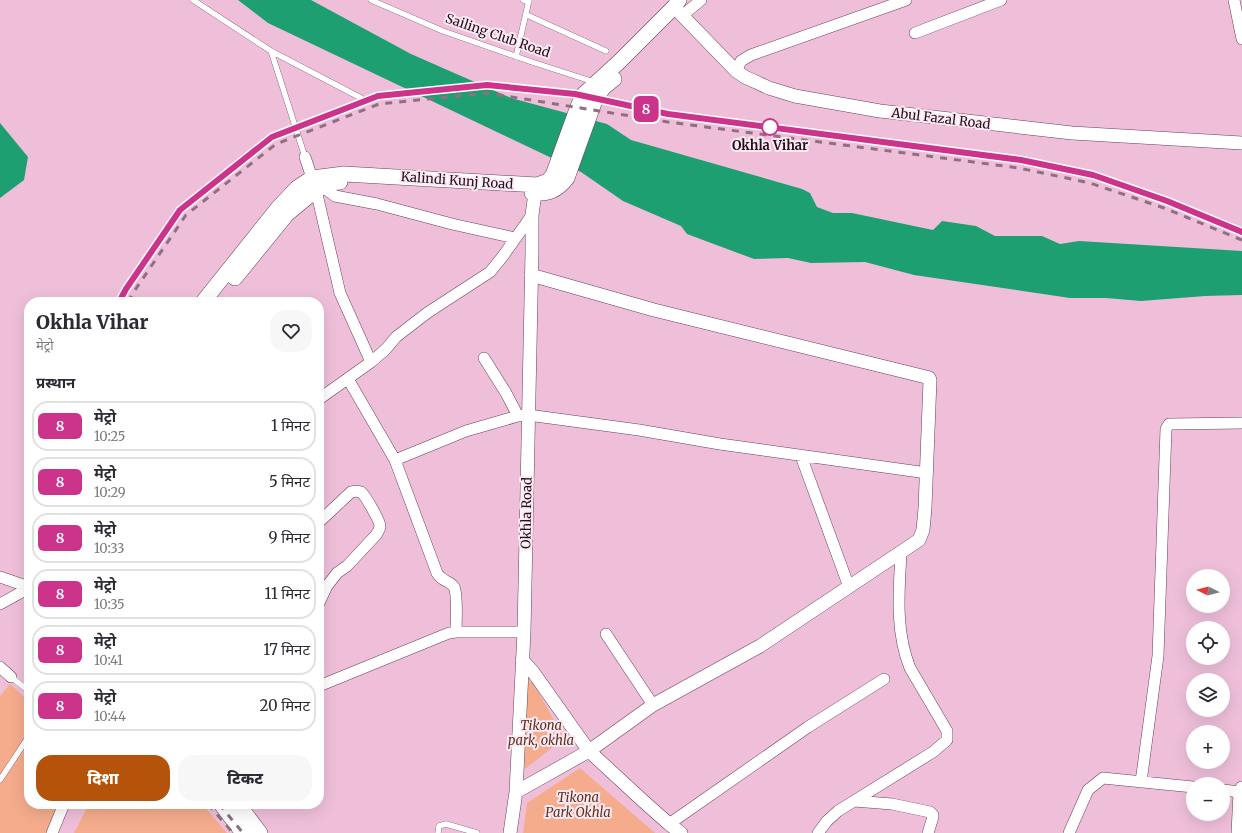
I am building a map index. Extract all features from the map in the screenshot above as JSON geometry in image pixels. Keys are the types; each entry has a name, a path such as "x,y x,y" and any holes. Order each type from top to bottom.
{"main road":[{"name":"Kalindi Kunj Road","path":"583,112 594,103 603,88 636,51 680,7"},
{"name":"Kalindi Kunj Road","path":"206,297 278,208 298,188 330,183 358,181 542,194 550,192 562,184 561,174 583,112 584,95 595,83 636,51"},
{"name":"Kalindi Kunj Road","path":"219,297 287,214 317,185 344,174 537,185 561,174"},
{"path":"225,809 243,833"},
{"path":"242,809 260,833"}],"street":[{"path":"680,7 701,0"},
{"path":"736,71 741,61 751,55 906,0"},
{"path":"915,32 1001,0"},
{"path":"1234,0 1242,37"},
{"name":"Abul Fazal Road","path":"680,7 703,38 736,71 745,77 769,88 795,96 880,111 1072,133 1242,143"},
{"path":"305,157 317,185 340,293 371,362"},
{"path":"317,185 335,196 516,238"},
{"name":"Okhla Road","path":"510,833 516,792 524,632 523,415 531,275 532,215 535,193"},
{"path":"324,396 371,362 386,349 396,337 426,313 490,272 532,215"},
{"path":"516,792 589,751 653,705 760,646 916,543 921,536 925,508 930,380 928,377 654,310 531,275"},
{"path":"484,358 506,393 523,415"},
{"path":"348,379 395,460 436,573 441,579 450,583 454,588 456,596 456,632"},
{"path":"395,460 466,431 523,415 639,430 720,444 927,473"},
{"path":"1141,782 1158,656 1166,429 1169,424 1242,423"},
{"path":"801,456 849,587"},
{"path":"324,517 351,492 357,491 362,493 380,525 376,535 347,566 337,573 326,586 324,591"},
{"path":"818,833 827,821 838,811 933,752 948,740 947,731 907,661 902,639 899,607 901,553"},
{"path":"0,577 24,586"},
{"path":"0,604 24,591"},
{"path":"324,684 437,637 456,632 524,632"},
{"path":"606,634 653,705"},
{"path":"522,660 534,672 589,751 668,824 681,833"},
{"path":"0,667 11,677"},
{"path":"668,824 808,727 884,679"},
{"path":"1069,833 1088,790 1102,778 1186,786"},
{"path":"1230,790 1241,790 1238,833"},
{"path":"854,801 887,803 930,812 933,817 928,833"},
{"path":"52,833 62,809"},
{"path":"60,833 69,809"}],"lane":[{"path":"193,0 271,51 361,98"},
{"name":"Sailing Club Road","path":"371,0 381,2 443,31 595,83"},
{"path":"516,57 527,15 527,1"},
{"path":"527,15 606,51"},
{"path":"271,51 305,157"},
{"path":"11,677 24,687"},
{"path":"0,780 24,744"},
{"path":"438,833 439,826 446,824 477,833"}],"green space":[{"name":"Tikona park, okhla","path":"532,681 564,738 525,769 522,686"},
{"path":"10,684 24,697 24,809 58,809 48,833 0,833 0,696"},
{"name":"Tikona Park Okhla","path":"580,768 655,833 523,833 527,803"},
{"path":"86,809 206,809 227,833 74,833"}],"shaded area":[{"path":"238,0 311,0 411,54 511,98 607,124 631,140 802,189 810,193 817,207 833,213 852,213 933,230 942,221 976,226 995,236 1042,236 1060,244 1079,241 1242,251 1242,295 1141,301 1106,298 1070,298 914,275 865,262 811,263 788,258 754,259 687,234 681,226 623,201 581,172 268,23"},
{"path":"0,123 28,157 24,180 0,198"}],"railway":[{"path":"122,297 180,210 272,137 378,96 487,85 575,94 668,114 1021,160 1093,175 1167,201 1242,232"},
{"path":"131,297 186,215 276,144 379,104 487,93 668,122 1019,168 1090,183 1164,208 1242,240"},
{"path":"212,809 233,833"},
{"path":"223,809 243,833"}],"metro line":[{"name":"8","path":"122,297 180,210 272,137 378,96 487,85 575,94 668,114 1021,160 1093,175 1167,201 1242,232"}],"place":[{"name":"Okhla Vihar","path":"770,127"}]}
